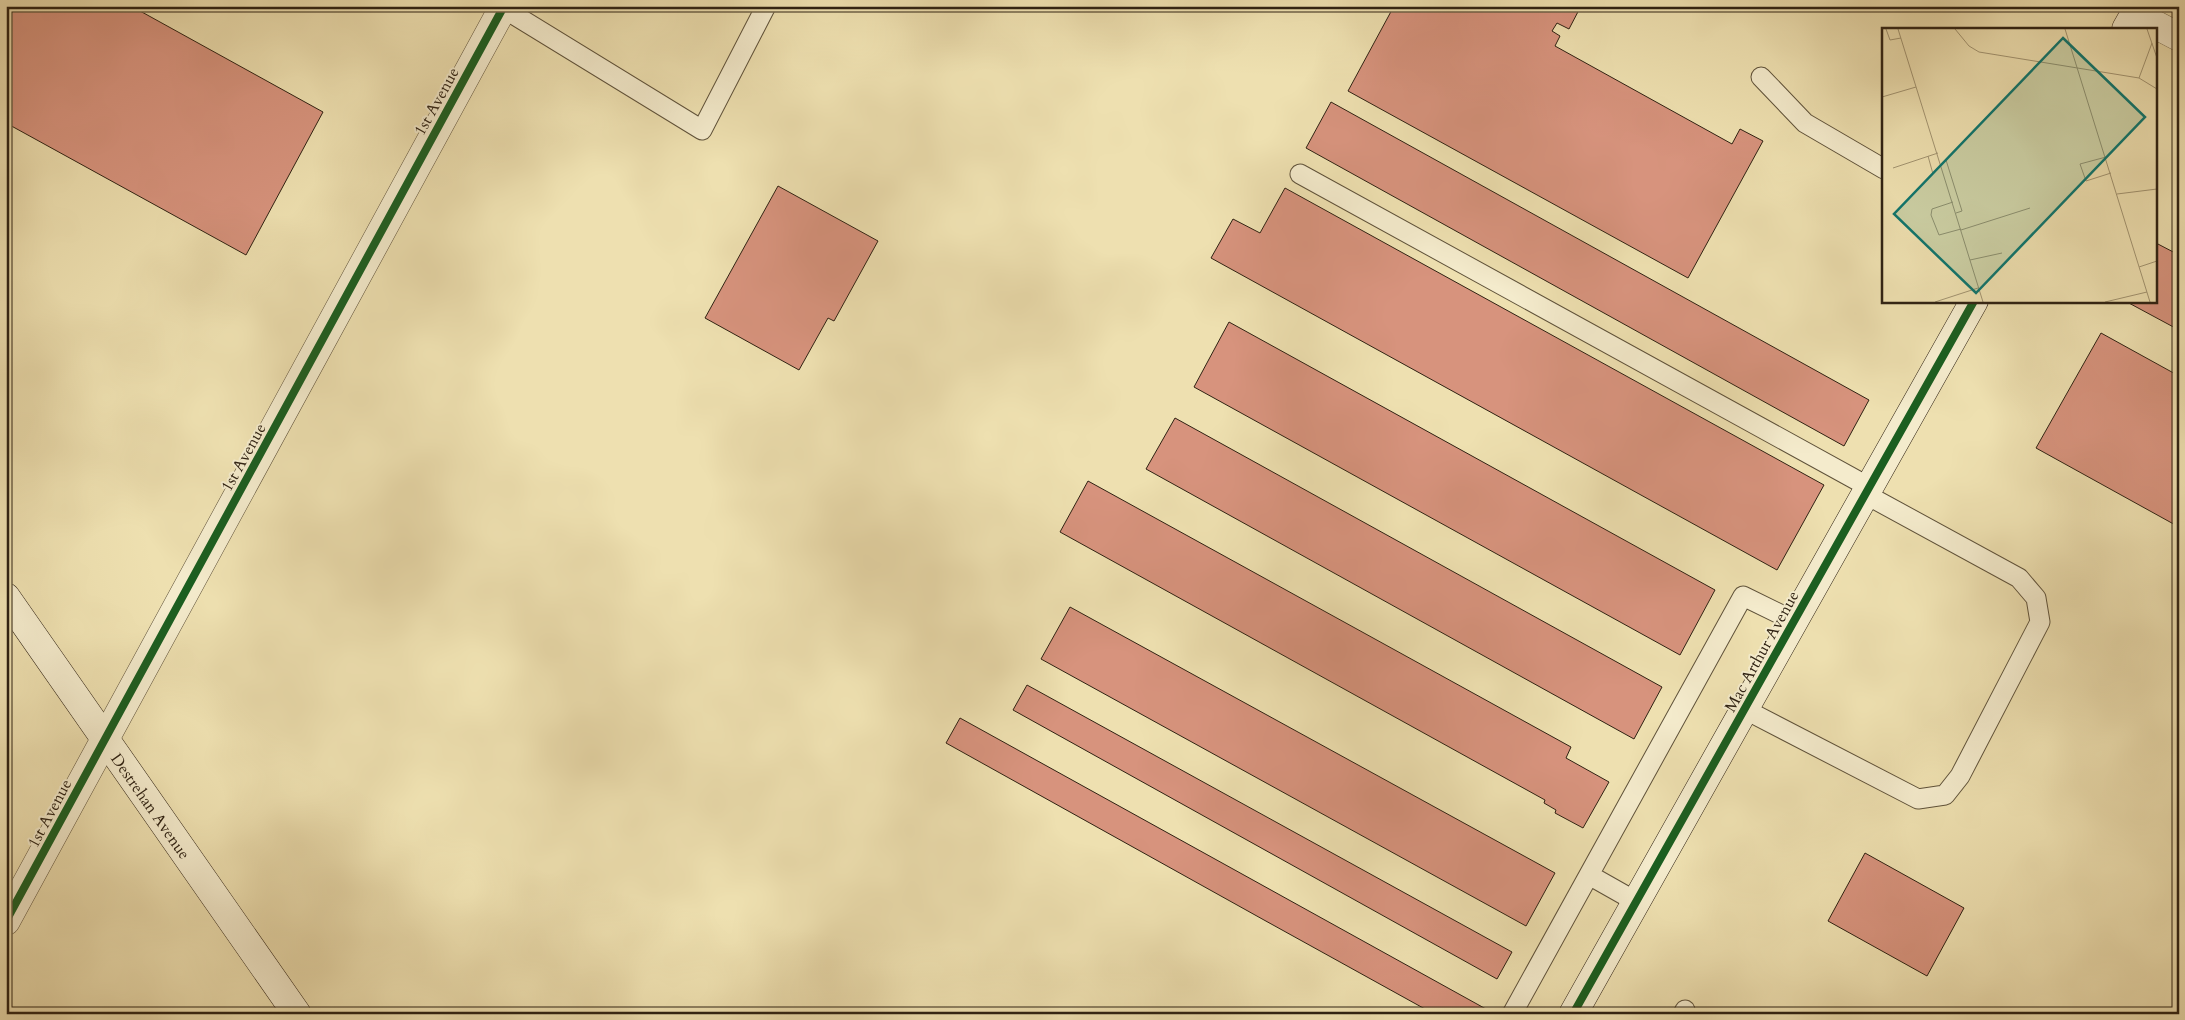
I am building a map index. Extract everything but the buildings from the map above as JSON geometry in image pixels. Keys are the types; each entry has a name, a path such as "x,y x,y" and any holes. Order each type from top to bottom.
{"street":[{"name":"1st Avenue","path":"6,921 503,7"},
{"path":"2133,16 2179,37"},
{"name":"Mac Arthur Avenue","path":"1573,1014 1973,302"},
{"name":"Destrehan Avenue","path":"6,597 296,1014"}],"lane":[{"path":"503,7 702,130 766,6"},
{"path":"1761,78 1805,123 1882,169"},
{"path":"1300,174 2019,578 2036,598 2040,622 1960,776 1944,795 1918,799 1744,709"},
{"path":"1512,1014 1743,596 1794,621"},
{"path":"1590,875 1636,901"}],"cycle path":[{"path":"6,921 504,6"},
{"path":"1573,1014 1973,302"}]}
